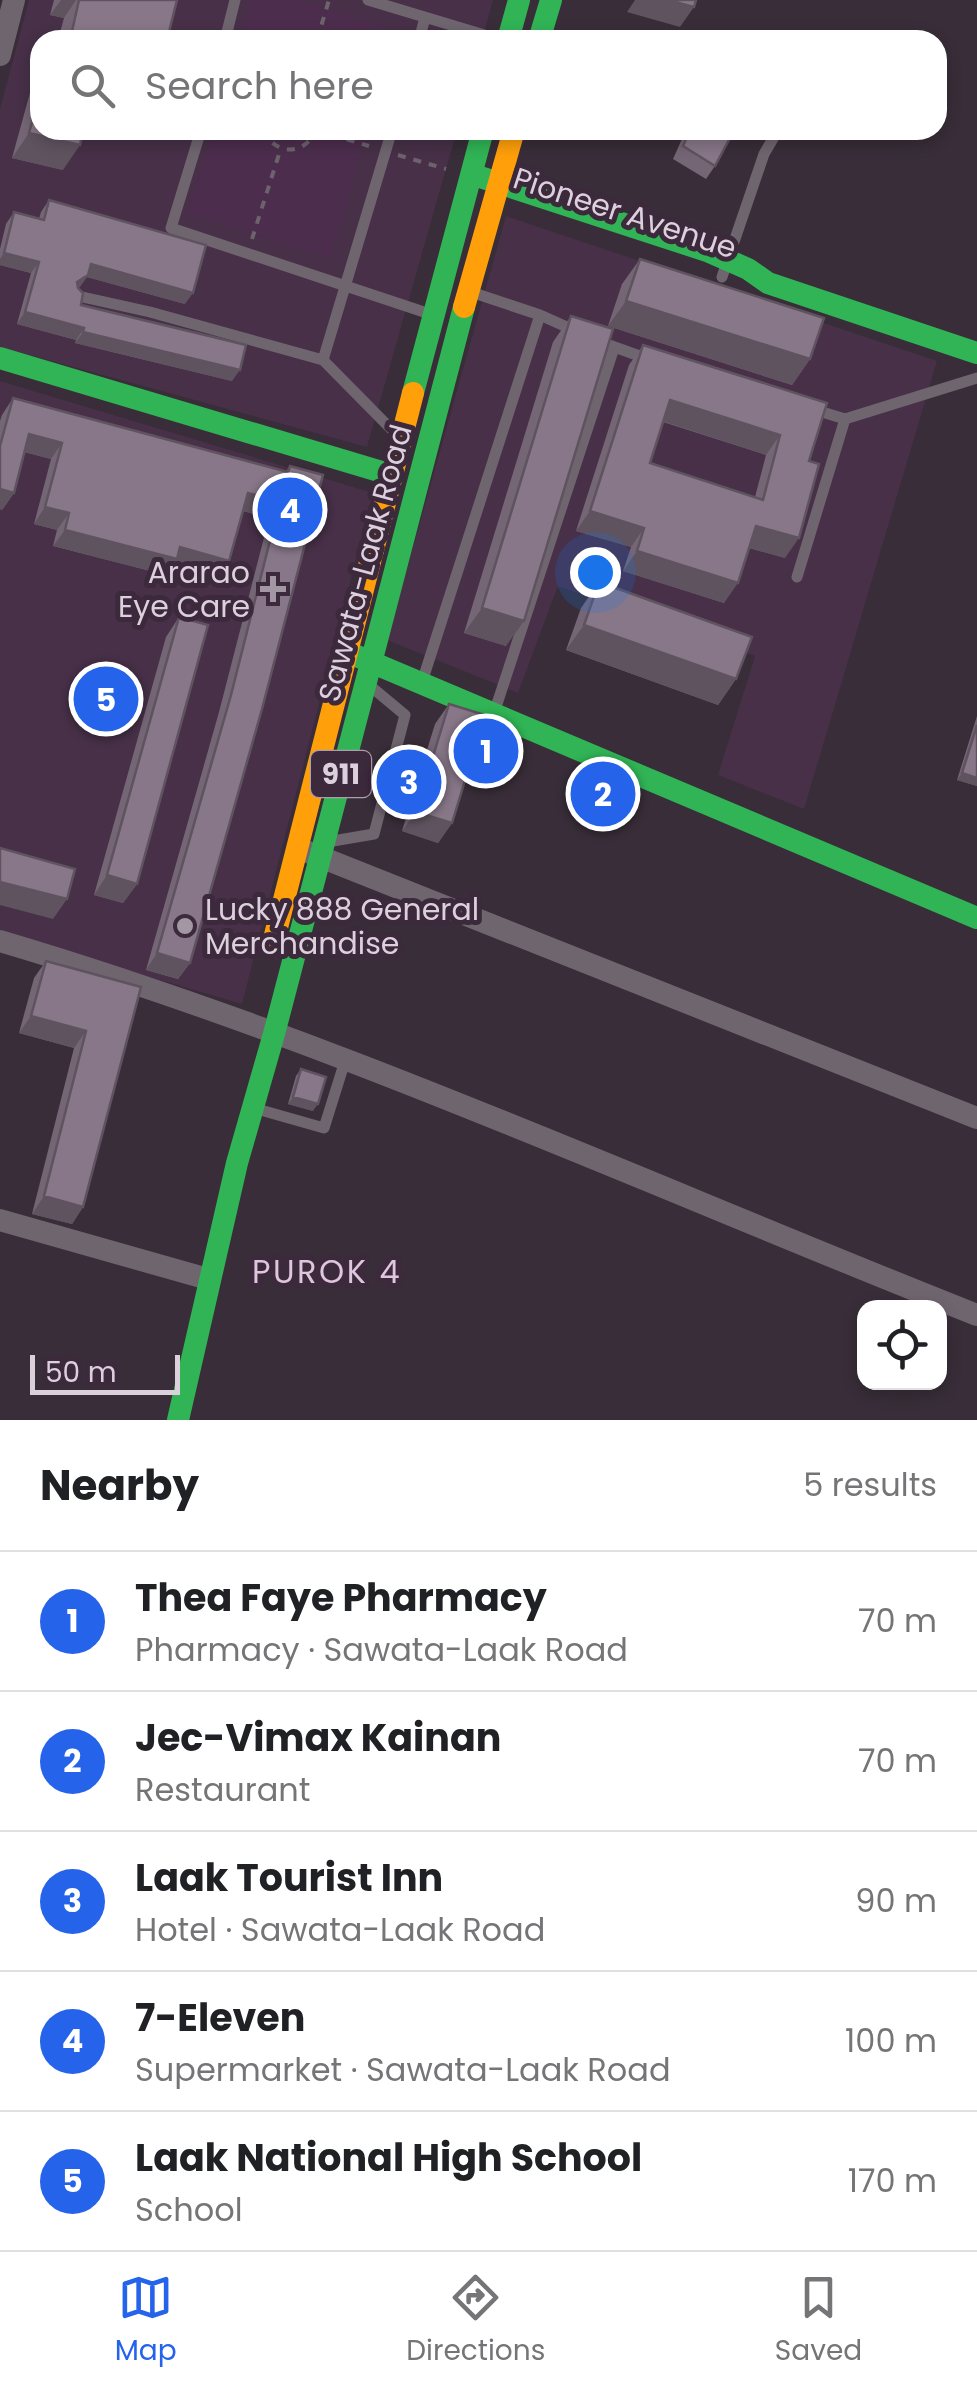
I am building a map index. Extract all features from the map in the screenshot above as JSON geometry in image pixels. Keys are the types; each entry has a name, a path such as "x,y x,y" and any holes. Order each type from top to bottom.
{"main road":[{"path":"508,30 519,0"},
{"path":"542,30 551,0"},
{"name":"Sawata-Laak Road","path":"178,1420 191,1274 252,1108 295,847 480,140"},
{"name":"Sawata-Laak Road","path":"226,1119 264,1030 321,850 511,140"},
{"name":"Pioneer Avenue","path":"468,184 725,269 748,269 768,283 975,355"},
{"path":"0,358 392,475"},
{"path":"347,643 370,663 425,674 977,900"},
{"path":"497,704 977,918"}],"street":[{"path":"0,55 14,0"},
{"path":"295,847 321,850 977,1118"},
{"path":"0,941 345,1060 977,1315"},
{"path":"0,1220 191,1274"}],"lane":[{"path":"228,30 235,0"},
{"path":"368,0 469,30"},
{"path":"421,30 425,18"},
{"path":"198,140 171,228 432,315"},
{"path":"323,360 389,140"},
{"path":"725,269 772,140"},
{"path":"470,292 668,365"},
{"path":"78,296 323,360 401,440"},
{"path":"425,674 540,315"},
{"path":"497,704 614,348"},
{"path":"792,402 845,419 977,378"},
{"path":"797,577 845,419"},
{"path":"321,850 374,834 405,716 370,663"},
{"path":"252,1108 324,1128 345,1060"}],"path":[{"path":"320,30 329,0"},
{"path":"270,140 290,150 309,140"},
{"path":"248,254 281,148"}],"shaded area":[{"path":"29,0 493,0 485,30 30,30 30,140 454,140 367,447 0,347 0,109"},
{"path":"252,0 299,0 395,30 243,30"},
{"path":"210,140 365,140 330,257 188,214"},
{"path":"506,216 937,361 804,809 718,775 755,656 558,586 518,693 387,640"},
{"path":"0,381 373,493 242,1004 0,933"}],"building":[{"path":"79,0 177,0 170,30 72,30"},
{"path":"668,0 696,0 694,7"},
{"path":"686,140 729,140 715,166 683,146"},
{"path":"49,200 206,245 193,293 91,264 88,275 77,282 83,293 81,305 246,345 240,370 83,332 84,328 25,312 39,262 4,253 14,212 44,220"},
{"path":"640,259 824,318 810,359 626,301"},
{"path":"571,316 613,329 524,621 482,608"},
{"path":"643,345 827,403 809,461 819,464 799,538 756,526 738,583 637,551 644,528 590,511","holes":["670,400 780,435 763,500 650,463"]},
{"path":"13,398 288,472 290,466 323,475 190,963 157,953 231,695 280,501 248,493 229,561 180,547 177,559 65,530 69,513 45,507 62,443 29,434 14,493 0,489 0,446"},
{"path":"599,582 752,637 736,679 584,625"},
{"path":"179,617 208,625 137,884 107,875"},
{"path":"449,704 485,715 452,823 416,812"},
{"path":"977,725 977,778 962,773"},
{"path":"0,848 75,869 67,899 0,882"},
{"path":"46,961 141,987 83,1207 44,1196 86,1031 31,1016"},
{"path":"301,1069 326,1077 318,1104 293,1097"}],"traffic: fast":[{"path":"511,30 519,0"},
{"path":"542,30 551,0"},
{"path":"413,393 480,140"},
{"path":"477,176 707,251 748,269 768,283 977,353"},
{"path":"178,1420 237,1163 464,307"},
{"path":"0,358 392,475"},
{"path":"352,654 977,918"}],"traffic: slow":[{"path":"464,307 511,140"},
{"path":"272,947 413,393"}],"place":[{"name":"7-Eleven","path":"290,510"},
{"name":"Ararao Eye Care","path":"273,589"},
{"name":"Laak National High School","path":"106,699"},
{"name":"Thea Faye Pharmacy","path":"486,751"},
{"name":"Laak Tourist Inn","path":"409,782"},
{"name":"Jec-Vimax Kainan","path":"603,794"},
{"name":"Lucky 888 General Merchandise","path":"185,926"}],"district":[{"name":"PUROK 4","path":"327,1271"}]}
